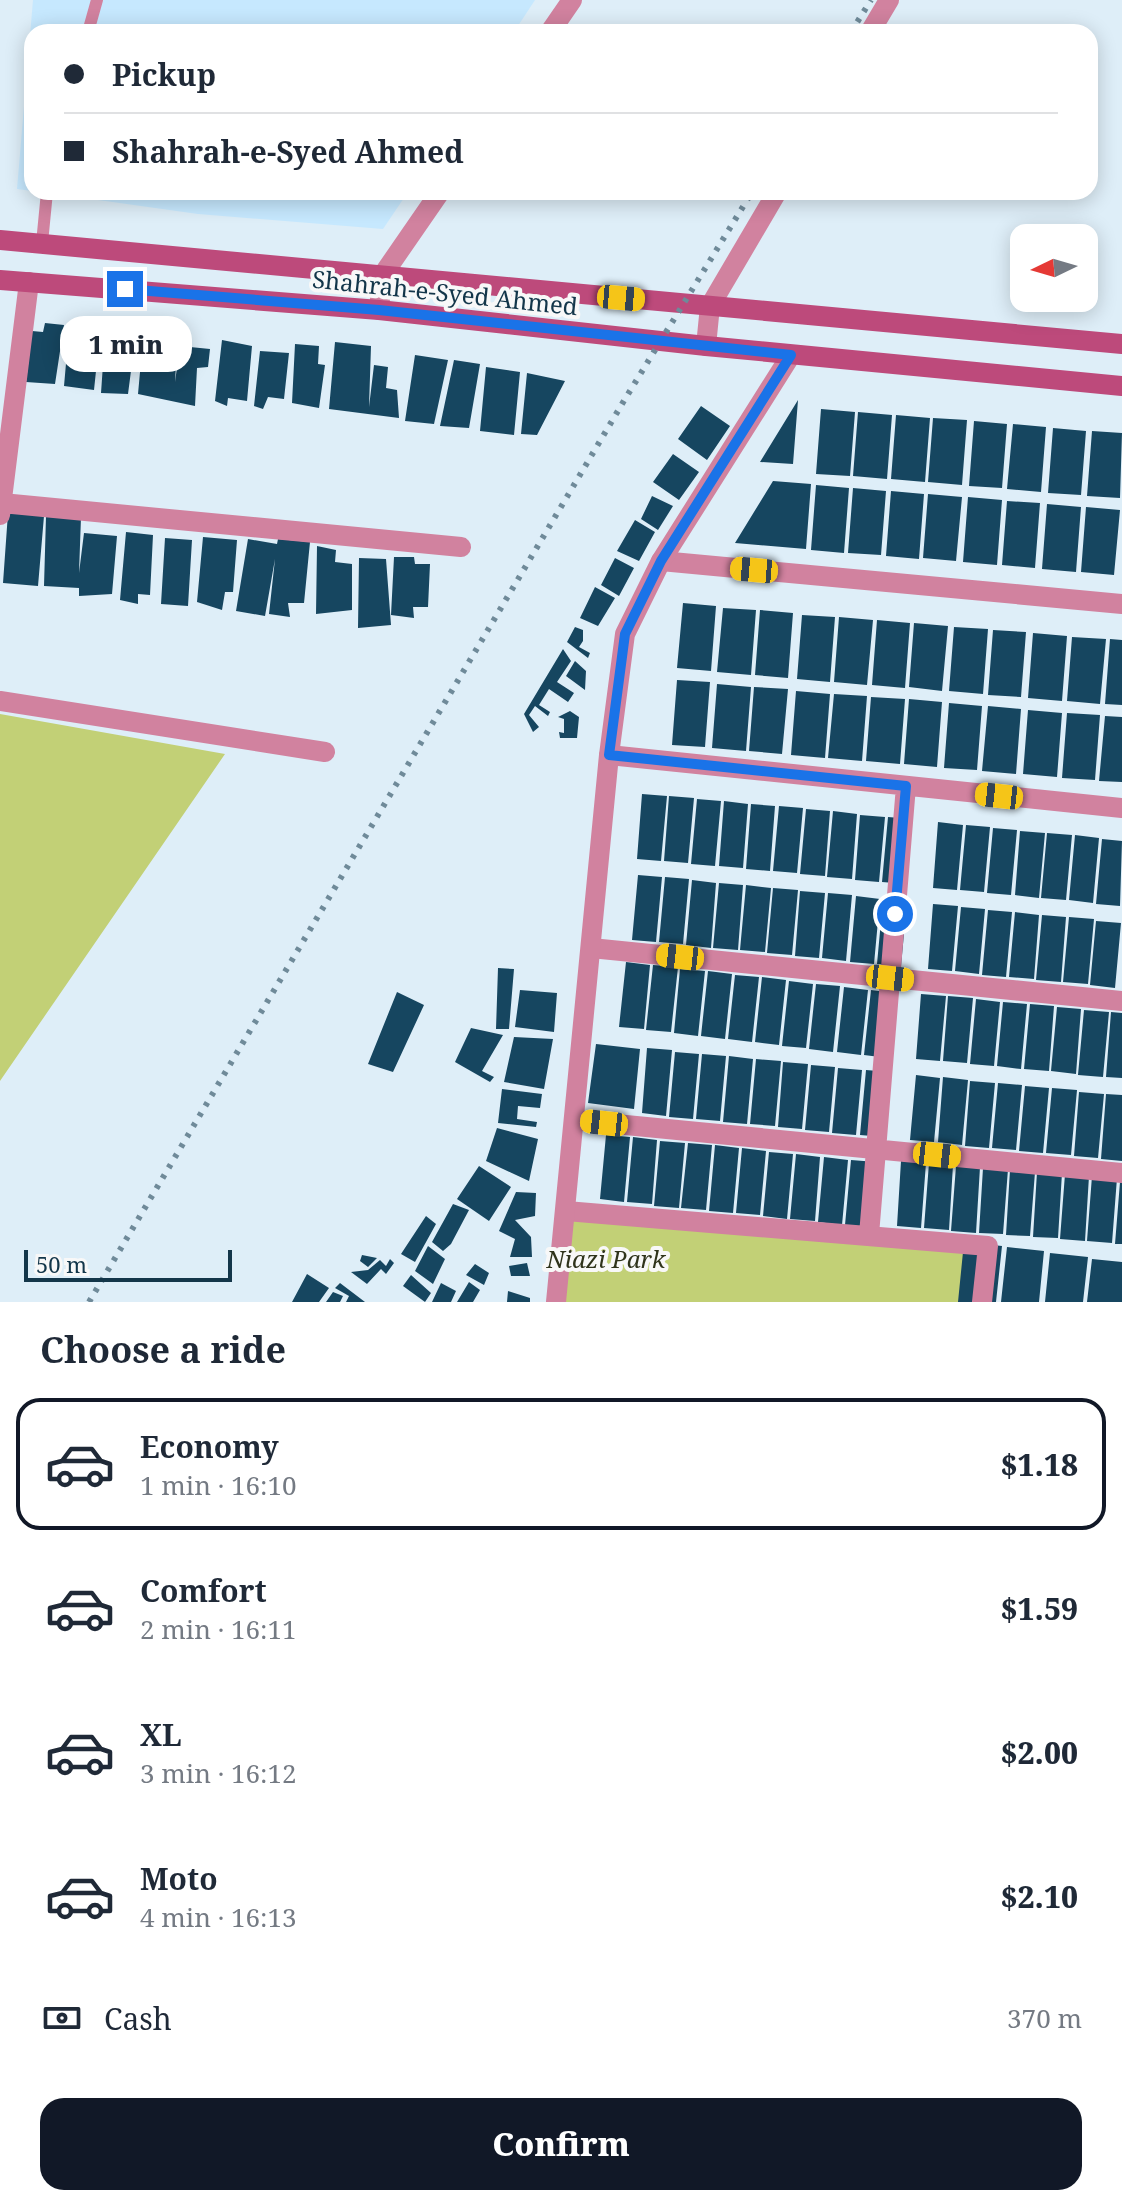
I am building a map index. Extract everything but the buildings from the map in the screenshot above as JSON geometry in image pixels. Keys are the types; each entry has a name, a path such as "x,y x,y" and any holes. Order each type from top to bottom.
{"main road":[{"name":"Shahrah-e-Syed Ahmed","path":"0,240 1122,344"},
{"name":"Shahrah-e-Syed Ahmed","path":"0,280 379,310 791,355 1122,386"}],"street":[{"path":"556,24 572,0"},
{"path":"875,24 889,0"},
{"path":"379,310 382,276 434,200"},
{"path":"706,346 710,306 772,200"},
{"path":"29,282 1,509 461,547"},
{"path":"556,1302 609,755 625,634 661,561 791,355"},
{"path":"661,561 1122,604"},
{"path":"0,701 325,752"},
{"path":"609,755 1122,808"},
{"path":"869,1235 906,786"},
{"path":"591,948 1122,1001"},
{"path":"574,1120 1122,1173"},
{"path":"566,1211 988,1246 982,1302"}],"lane":[{"path":"90,24 97,0"},
{"path":"42,243 46,200"}],"shaded area":[{"path":"33,0 535,0 519,24 31,24"},
{"path":"24,106 24,190 17,189"},
{"path":"98,200 403,200 383,229 198,214"}],"green space":[{"path":"0,714 225,754 0,1081"},
{"name":"Niazi Park","path":"566,1211 988,1246 983,1302 557,1302"}],"railway":[{"path":"856,24 871,0"},
{"path":"89,1302 625,399 747,200"}],"route":[{"path":"125,289 379,310 791,355 661,561 625,634 609,755 906,786 895,914"}]}
